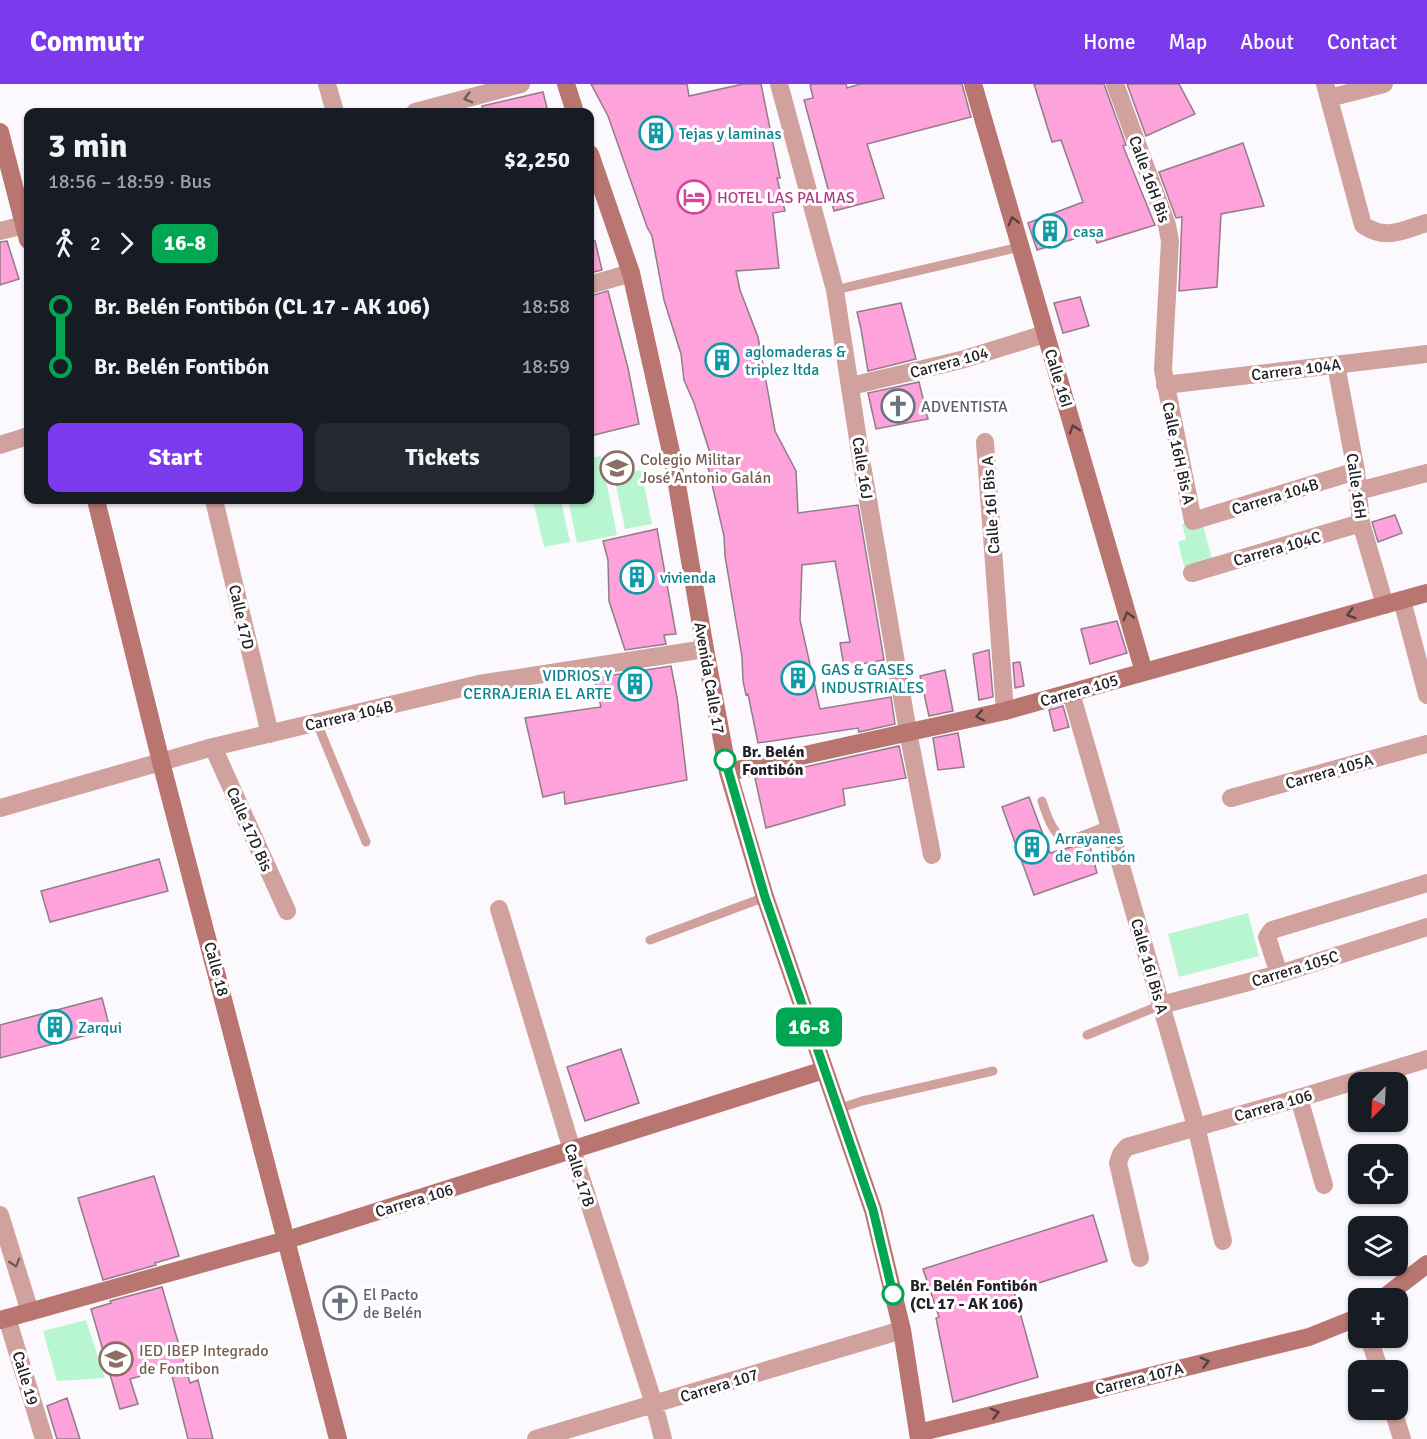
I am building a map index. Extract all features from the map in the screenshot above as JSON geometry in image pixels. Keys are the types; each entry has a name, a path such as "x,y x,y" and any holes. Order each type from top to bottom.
{"street":[{"path":"327,84 334,108"},
{"path":"430,108 521,84"},
{"path":"566,84 574,108"},
{"name":"Calle 16J","path":"779,84 836,290 861,459 908,732 932,855"},
{"name":"Calle 16I","path":"973,84 1144,672"},
{"name":"Calle 16H Bis","path":"1115,84 1167,225 1170,241 1163,370 1165,385"},
{"path":"1384,84 1327,91 1363,225 1372,231 1386,235 1427,223"},
{"path":"0,132 24,218"},
{"name":"Avenida Calle 17","path":"594,166 631,273 673,461 728,772 765,897 873,1210 902,1330 918,1436"},
{"path":"0,231 24,229"},
{"path":"594,284 631,273"},
{"name":"Carrera 104","path":"852,386 961,360 1045,334"},
{"name":"Carrera 104A","path":"1165,385 1427,354"},
{"name":"Calle 16H","path":"1336,365 1356,471 1361,523 1427,695"},
{"name":"Calle 16H Bis A","path":"1165,385 1193,521"},
{"path":"0,445 24,437"},
{"name":"Calle 16I Bis A","path":"985,442 1005,711"},
{"name":"Carrera 104B","path":"1193,521 1356,471"},
{"path":"1358,491 1427,473"},
{"name":"Calle 18","path":"97,504 161,762 338,1439"},
{"name":"Calle 17D","path":"215,504 270,734"},
{"name":"Carrera 104C","path":"1192,573 1361,523"},
{"name":"Carrera 105","path":"728,772 1005,711 1427,592"},
{"name":"Carrera 104B","path":"0,808 213,747 479,684 705,649"},
{"name":"Calle 16I Bis A","path":"1071,693 1196,1126 1223,1241"},
{"name":"Carrera 105A","path":"1231,798 1427,744"},
{"name":"Calle 17D Bis","path":"213,747 287,911"},
{"path":"1279,974 1267,937 1272,930 1427,883"},
{"name":"Calle 17B","path":"499,909 663,1439"},
{"name":"Carrera 105C","path":"1161,1005 1279,974 1427,927"},
{"name":"Carrera 106","path":"1140,1258 1118,1163 1127,1146 1299,1098 1427,1059"},
{"name":"Carrera 106","path":"4,1319 287,1240 824,1070"},
{"path":"1299,1098 1324,1185"},
{"path":"0,1215 30,1312"},
{"path":"1396,1288 1427,1264"},
{"name":"Calle 19","path":"4,1319 44,1439"},
{"name":"Carrera 107A","path":"918,1436 1309,1337 1348,1321"},
{"name":"Carrera 107","path":"536,1439 902,1330"},
{"path":"1396,1420 1402,1439"}],"lane":[{"path":"836,290 1020,247"},
{"path":"317,723 366,842"},
{"path":"1042,801 1050,827 1058,836 1072,839 1109,825"},
{"path":"650,940 765,897"},
{"path":"1086,1035 1161,1005"},
{"path":"837,1109 993,1071"}],"green space":[{"path":"601,456 617,535 577,543 569,504 594,504 594,457"},
{"path":"641,470 652,524 625,529 614,476"},
{"path":"534,504 562,504 570,542 544,547"},
{"path":"1193,521 1202,522 1214,566 1186,574 1178,542 1186,539 1182,524"},
{"path":"1248,913 1259,956 1179,977 1168,934"},
{"path":"86,1320 105,1378 57,1381 43,1331"}],"building":[{"path":"591,84 687,84 689,96 743,84 761,84 785,211 773,213 779,268 736,271 740,290 758,337 775,431 796,471 798,513 858,505 884,660 844,667 840,643 850,642 835,561 802,565 800,620 820,709 891,697 895,724 859,732 858,728 758,743 748,694 746,695 743,681 742,657 725,556 724,536 705,454 710,453 684,380 681,354 664,300 652,236 608,116"},
{"path":"810,84 846,84 847,88 860,84 962,84 971,117 867,144 884,198 834,211 804,100 813,98"},
{"path":"1034,84 1104,84 1126,145 1123,146 1155,225 1097,243 1094,233 1037,250 1028,223 1083,202 1061,140 1052,142"},
{"path":"1127,84 1179,84 1195,114 1146,136"},
{"path":"543,92 547,108 482,108 482,106"},
{"path":"1243,143 1264,206 1221,214 1217,287 1179,291 1182,217 1176,218 1159,172"},
{"path":"7,241 19,279 0,285 0,242"},
{"path":"594,241 602,270 594,272"},
{"path":"608,291 628,368 639,424 594,435 594,295"},
{"path":"1080,297 1089,326 1063,333 1054,303"},
{"path":"901,303 916,359 868,371 857,312"},
{"name":"ADVENTISTA","path":"919,382 928,419 876,429 868,393"},
{"path":"1395,515 1402,533 1378,542 1372,522"},
{"path":"657,529 676,634 664,635 666,644 625,650 609,601 608,560 603,541"},
{"path":"1117,621 1127,653 1090,664 1081,629"},
{"path":"989,650 993,697 979,700 973,654"},
{"path":"1020,662 1024,686 1015,688 1013,663"},
{"path":"671,666 687,780 565,804 564,792 543,797 525,718 601,707 594,678"},
{"path":"945,670 953,711 929,716 920,676"},
{"path":"1063,706 1069,727 1054,731 1049,710"},
{"path":"958,733 964,767 938,770 933,738"},
{"path":"899,746 906,778 843,789 845,805 766,828 755,778"},
{"name":"Arrayanes de Fontibón","path":"1029,797 1050,853 1089,842 1097,873 1034,895 1002,807"},
{"path":"159,859 168,891 50,922 41,891"},
{"name":"Zarqui","path":"102,998 110,1029 0,1058 0,1025"},
{"path":"621,1049 639,1103 585,1121 567,1067"},
{"path":"154,1176 179,1256 103,1280 78,1198"},
{"path":"1093,1215 1107,1261 1014,1291 1038,1377 953,1402 936,1318 939,1317 923,1269"},
{"path":"162,1287 190,1383 198,1380 213,1439 188,1439 170,1368 130,1379 138,1404 120,1409 91,1309 111,1303 110,1301"},
{"path":"67,1398 80,1439 57,1439 47,1406"}],"bus line":[{"name":"16-8","path":"725,760 765,897 873,1210 893,1294"}],"place":[{"name":"Tejas y laminas","path":"656,133"},
{"name":"HOTEL LAS PALMAS","path":"694,197"},
{"name":"casa","path":"1050,231"},
{"name":"aglomaderas & triplez ltda","path":"722,360"},
{"name":"ADVENTISTA","path":"898,406"},
{"name":"Colegio Militar José Antonio Galán","path":"617,468"},
{"name":"vivienda","path":"637,577"},
{"name":"GAS & GASES INDUSTRIALES","path":"798,678"},
{"name":"VIDRIOS Y CERRAJERIA EL ARTE","path":"635,684"},
{"name":"Br. Belén Fontibón","path":"725,760"},
{"name":"Arrayanes de Fontibón","path":"1032,847"},
{"name":"Zarqui","path":"55,1027"},
{"name":"Br. Belén Fontibón (CL 17 - AK 106)","path":"893,1294"},
{"name":"El Pacto de Belén","path":"340,1303"},
{"name":"IED IBEP Integrado de Fontibon","path":"116,1359"}]}
